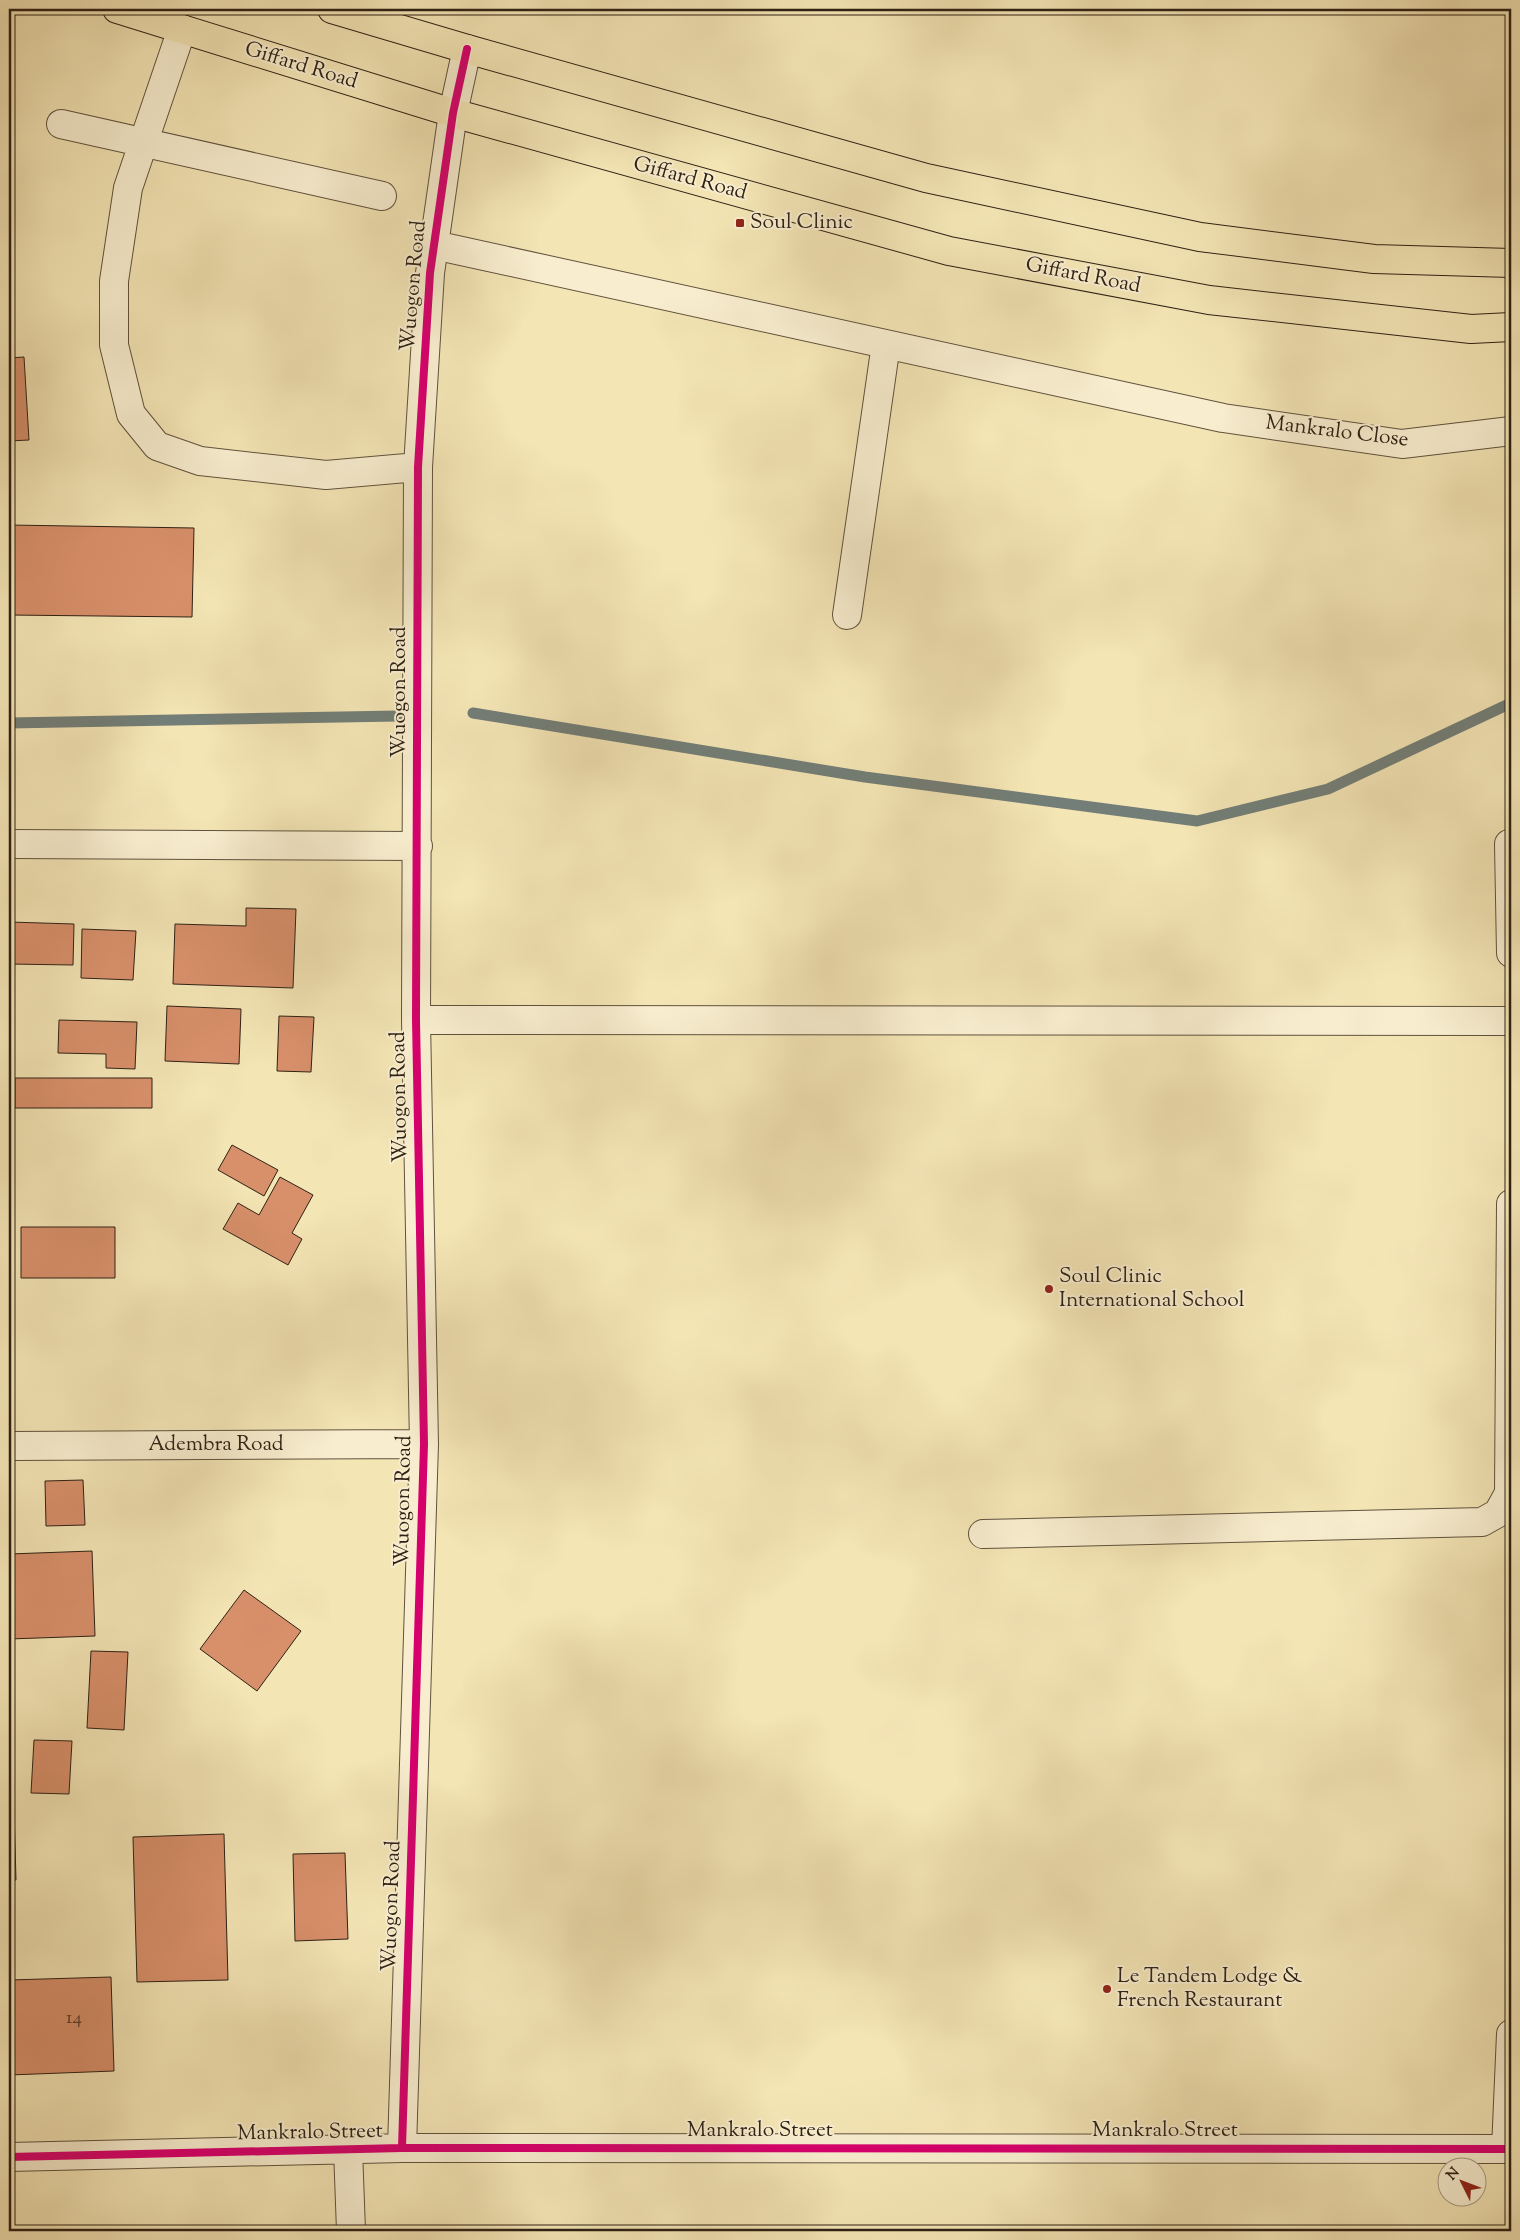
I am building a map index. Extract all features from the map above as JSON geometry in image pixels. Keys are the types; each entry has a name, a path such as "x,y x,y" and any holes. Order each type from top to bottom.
{"main road":[{"name":"Giffard Road","path":"117,9 453,113 949,251 1209,300 1471,329 1511,327"},
{"path":"332,9 467,49 926,178 1200,237 1374,259 1511,263"}],"street":[{"path":"182,29 128,188 114,281 114,345 131,414 157,446 200,461 326,475 418,467"},
{"name":"Wuogon Road","path":"402,2148 424,1444 416,1020 418,467 430,273 453,113 467,49"},
{"path":"61,124 144,141 382,196"},
{"name":"Mankralo Close","path":"434,245 1223,418 1402,444 1511,430"},
{"path":"847,616 886,344"},
{"path":"9,844 418,846"},
{"path":"1509,844 1511,953"},
{"path":"416,1020 1511,1021"},
{"path":"983,1534 1482,1522 1498,1513 1509,1493 1511,1204"},
{"name":"Adembra Road","path":"9,1446 424,1444"},
{"path":"1509,2149 1511,2034"},
{"name":"Mankralo Street","path":"9,2157 402,2148 1509,2149"},
{"path":"348,2149 351,2231"}],"building":[{"path":"24,357 29,440 9,441 9,358"},
{"path":"9,525 194,528 192,617 9,615"},
{"path":"246,908 296,909 293,988 173,984 175,924 246,926"},
{"path":"9,922 74,924 73,965 9,964"},
{"path":"82,929 136,931 133,980 81,978"},
{"path":"167,1006 241,1009 239,1064 165,1061"},
{"path":"279,1016 314,1017 311,1072 277,1071"},
{"path":"59,1020 137,1022 135,1069 106,1068 106,1054 58,1053"},
{"path":"15,1078 152,1078 152,1108 15,1108"},
{"path":"232,1145 278,1170 264,1196 218,1170"},
{"path":"280,1177 313,1195 292,1233 302,1239 288,1265 223,1229 238,1203 259,1215"},
{"path":"21,1227 115,1227 115,1278 21,1278"},
{"path":"83,1480 85,1525 46,1526 45,1481"},
{"path":"92,1551 95,1636 9,1639 9,1554"},
{"path":"244,1590 301,1631 257,1691 200,1649"},
{"path":"91,1651 128,1652 124,1730 87,1728"},
{"path":"34,1740 72,1741 69,1794 31,1793"},
{"path":"9,1810 14,1810 16,1880 9,1880"},
{"path":"224,1834 228,1980 137,1982 133,1837"},
{"path":"345,1853 348,1939 295,1941 293,1854"},
{"path":"111,1977 114,2071 9,2075 9,1980"}],"waterway":[{"path":"473,713 865,777 1197,821 1328,789 1511,703"},
{"path":"9,723 398,716"}],"cycle path":[{"path":"402,2148 424,1444 416,1020 418,467 430,273 453,113 467,49"},
{"path":"9,2157 402,2148 1511,2149"}],"place":[{"name":"Soul Clinic","path":"740,223"},
{"name":"Soul Clinic International School","path":"1049,1289"},
{"name":"Le Tandem Lodge & French Restaurant","path":"1107,1989"}]}
